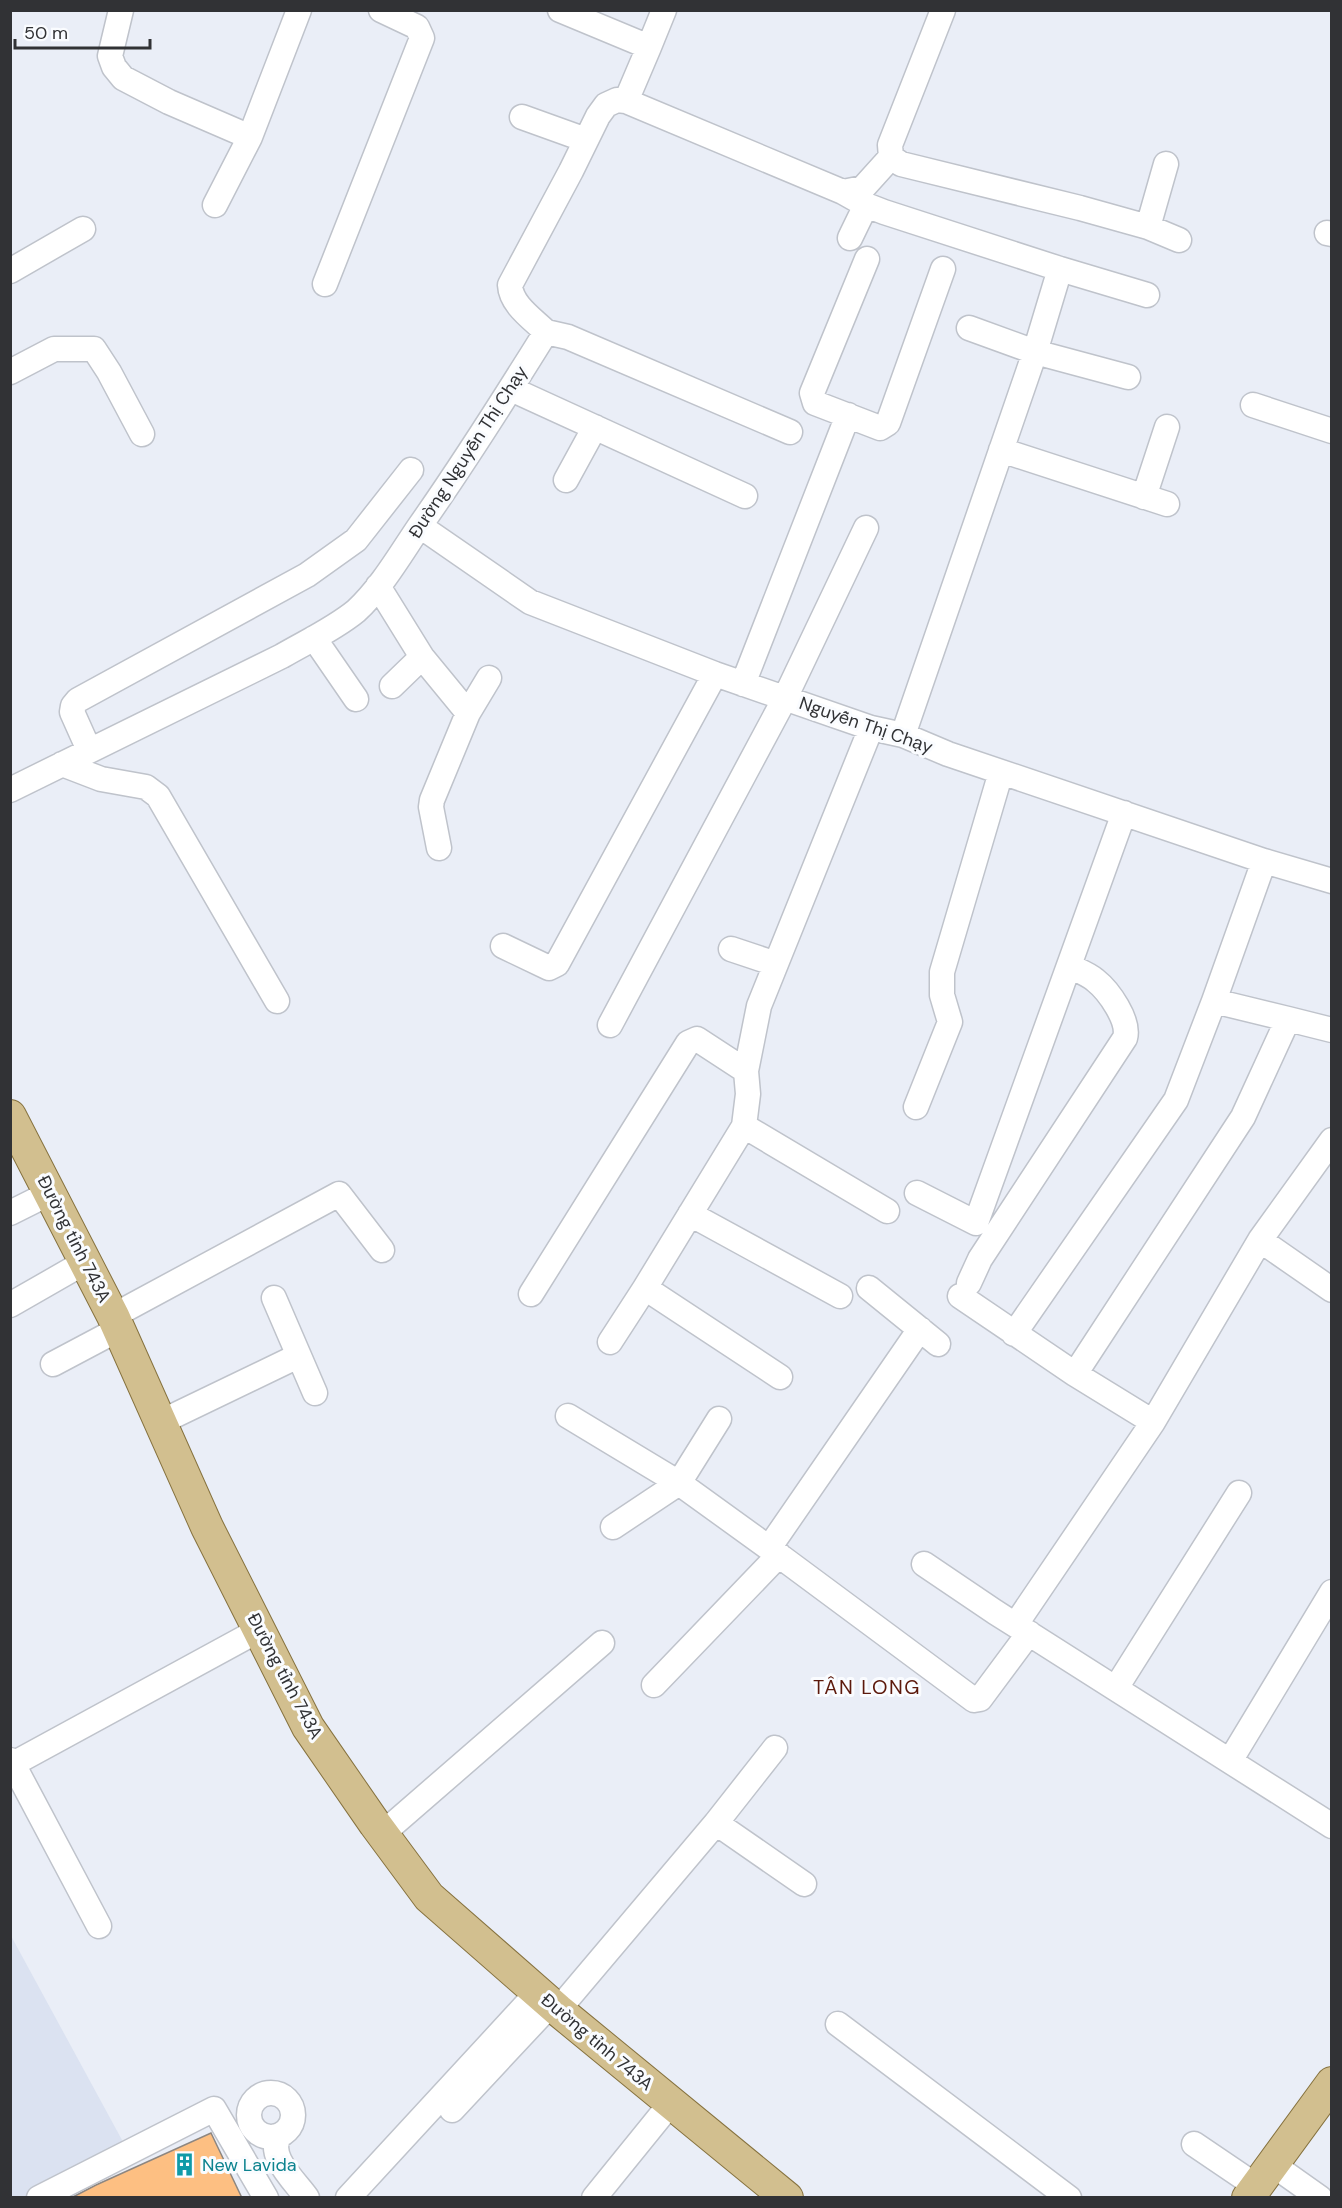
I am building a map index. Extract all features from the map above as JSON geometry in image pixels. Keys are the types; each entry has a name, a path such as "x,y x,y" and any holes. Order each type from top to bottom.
{"main road":[{"name":"Đường tỉnh 743A","path":"10,1116 116,1322 207,1527 308,1726 382,1834 429,1897 549,2002 777,2194"},
{"path":"1259,2183 1332,2083"}],"street":[{"path":"121,10 110,56 114,67 123,78 169,102 250,137"},
{"path":"215,205 250,137 299,10"},
{"path":"325,284 422,38 417,27 381,10"},
{"path":"560,10 649,47"},
{"path":"626,101 664,10"},
{"path":"843,192 863,188 891,157 890,145 943,10"},
{"path":"790,432 568,337 546,332 510,295 510,285 606,105 617,100 626,101 843,192 866,205 1147,295"},
{"path":"522,117 586,140"},
{"path":"891,157 901,164 1080,208 1148,227 1179,240"},
{"path":"1148,227 1166,164"},
{"path":"850,238 866,205"},
{"path":"10,271 83,230"},
{"path":"867,259 812,393 815,403 880,428 888,423 943,270"},
{"path":"903,735 1035,352 1060,269"},
{"path":"969,328 1035,352 1128,377"},
{"name":"Đường Nguyễn Thị Chạy","path":"10,790 282,656 347,618 378,586 420,526 479,441 546,332"},
{"path":"10,372 54,349 94,349 142,434"},
{"path":"511,389 745,496"},
{"path":"1253,405 1332,431"},
{"path":"743,684 848,415"},
{"path":"566,480 595,427"},
{"path":"1144,497 1167,427"},
{"path":"1001,450 1167,504"},
{"path":"89,750 72,712 78,700 307,575 356,540 411,470"},
{"name":"Nguyễn Thị Chạy","path":"420,526 531,602 743,684 871,728 903,735 1000,772 1332,882"},
{"path":"610,1025 785,698 866,528"},
{"path":"378,586 422,657 468,713"},
{"path":"314,638 356,699"},
{"path":"392,686 422,657"},
{"path":"503,946 549,968 557,964 716,674"},
{"path":"440,848 431,807 432,800 468,713 489,678"},
{"path":"610,1342 744,1126 748,1094 746,1071 759,1006 871,728"},
{"path":"62,764 101,778 146,787 158,796 277,1001"},
{"path":"916,1107 950,1022 942,994 942,972 1000,772"},
{"path":"1124,813 1069,966 986,1229 980,1259 965,1290 1014,1334 1153,1422"},
{"path":"1014,1334 1176,1100 1264,861"},
{"path":"731,949 776,964"},
{"path":"986,1229 1125,1038 1127,1030 1125,1020 1095,980 1069,966"},
{"path":"1214,1001 1332,1030"},
{"path":"1075,1374 1243,1117 1288,1019"},
{"path":"531,1294 688,1043 697,1039 746,1071"},
{"path":"744,1126 887,1211"},
{"path":"568,1416 679,1483 974,1700 980,1698 1153,1422 1260,1240 1332,1140"},
{"path":"10,1213 50,1193"},
{"path":"917,1193 986,1229"},
{"path":"53,1364 116,1322 339,1194 382,1250"},
{"path":"690,1214 840,1296"},
{"path":"1260,1240 1332,1290"},
{"path":"10,1305 85,1262"},
{"path":"645,1288 780,1377"},
{"path":"654,1685 774,1552 929,1337 869,1288"},
{"path":"274,1298 315,1392"},
{"path":"161,1422 298,1356"},
{"path":"613,1527 679,1483 719,1419"},
{"path":"1116,1688 1239,1493"},
{"path":"924,1564 1332,1826"},
{"path":"1230,1761 1332,1592"},
{"path":"99,1926 12,1762 260,1630"},
{"path":"382,1834 602,1643"},
{"path":"369,2198 716,1823 775,1748"},
{"path":"716,1823 804,1884"},
{"path":"348,2198 549,2002"},
{"path":"838,2024 1069,2198"},
{"path":"280,2135 266,2137 253,2130 248,2116 258,2097 272,2093 285,2099 292,2111 290,2125 276,2140 275,2152 307,2198"},
{"path":"594,2198 671,2103"},
{"path":"39,2198 214,2109 222,2107 242,2112 250,2109"},
{"path":"214,2109 266,2198"},
{"path":"1194,2144 1259,2183 1320,2198"}],"shaded area":[{"path":"10,1934 128,2151 42,2197 11,2197"}],"building":[{"name":"New Lavida","path":"211,2133 242,2198 71,2198 96,2185"}],"place":[{"name":"New Lavida","path":"184,2165"}],"district":[{"name":"TÂN LONG","path":"867,1687"}]}
